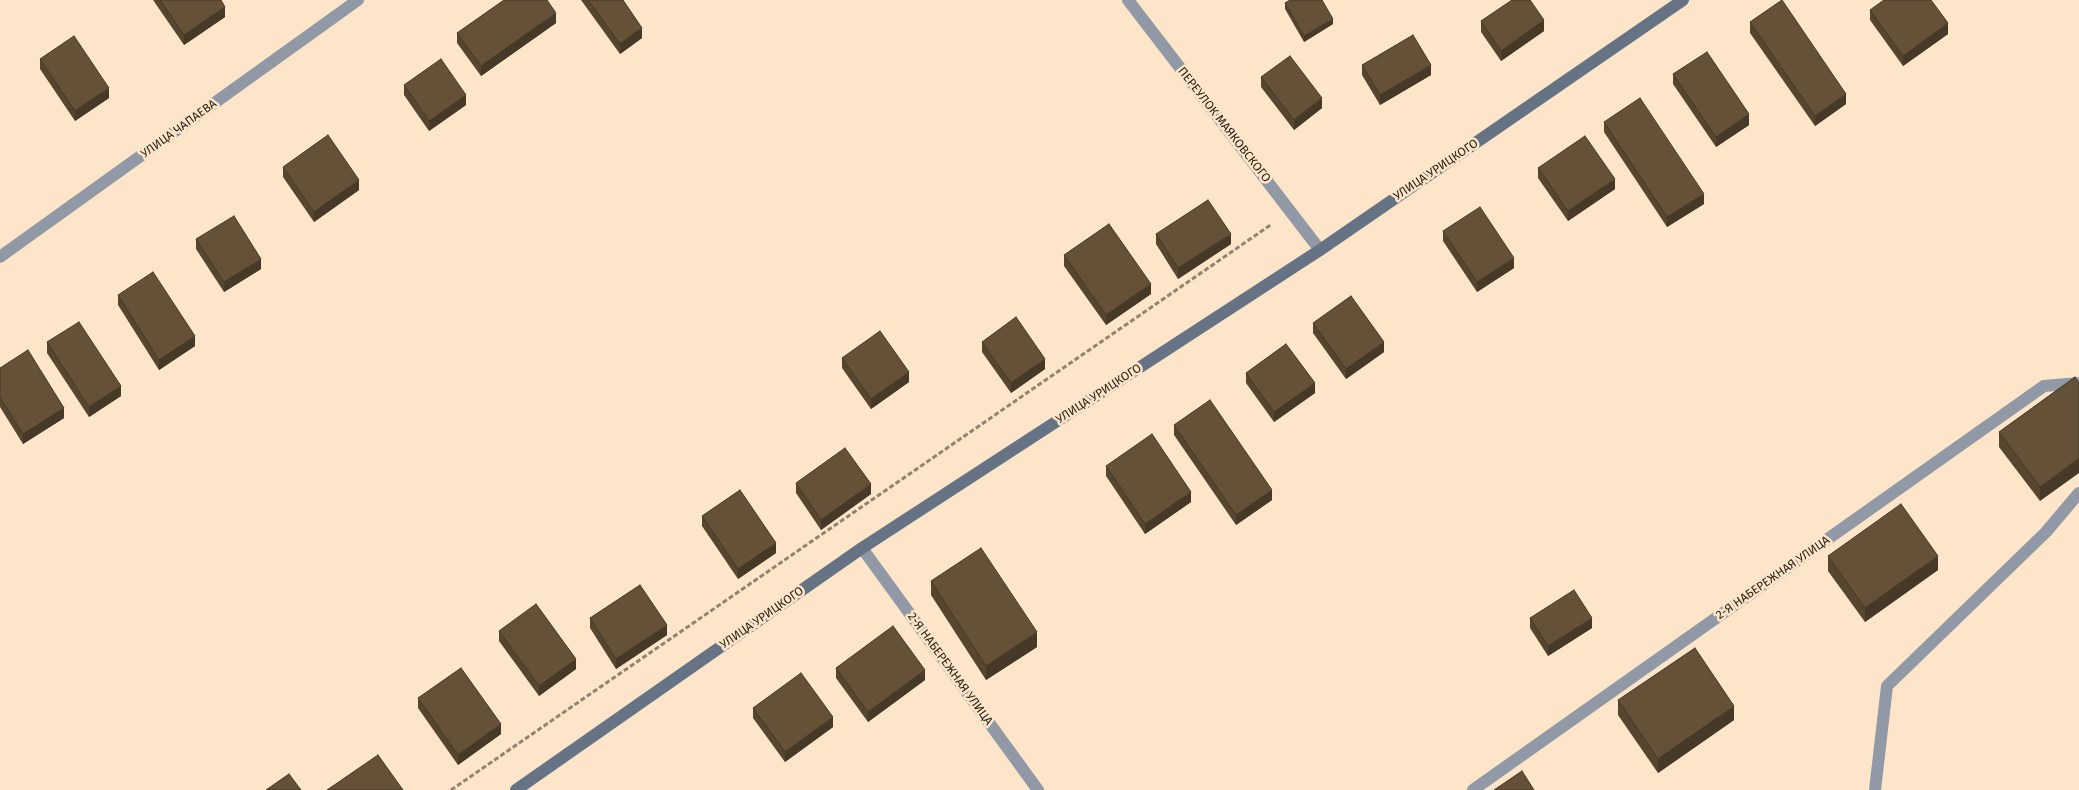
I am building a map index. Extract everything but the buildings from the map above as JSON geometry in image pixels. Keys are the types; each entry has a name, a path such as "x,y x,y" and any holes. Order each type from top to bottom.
{"street":[{"name":"УЛИЦА ЧАПАЕВА","path":"0,257 358,0"},
{"name":"ПЕРЕУЛОК МАЯКОВСКОГО","path":"1128,0 1320,250"},
{"name":"УЛИЦА УРИЦКОГО","path":"516,790 862,548 1320,250 1683,0"},
{"name":"2-Я НАБЕРЕЖНАЯ УЛИЦА","path":"1473,790 2044,386 2079,383"},
{"path":"1875,790 1887,686 2046,532 2079,493"},
{"name":"2-Я НАБЕРЕЖНАЯ УЛИЦА","path":"862,548 1038,790"}],"path":[{"path":"450,790 1291,211"}]}
